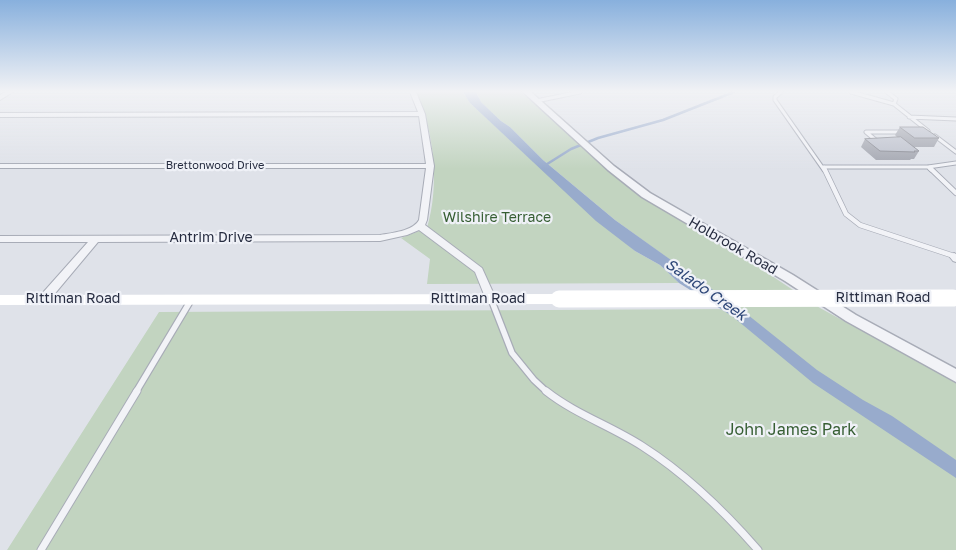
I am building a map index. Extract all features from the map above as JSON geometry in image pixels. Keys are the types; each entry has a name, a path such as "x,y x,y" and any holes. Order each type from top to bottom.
{"main road":[{"name":"Rittiman Road","path":"0,300 955,298"}],"street":[{"path":"423,118 430,166 423,220 420,226 479,270 491,298"},
{"name":"Holbrook Road","path":"554,118 646,195 789,278 851,318 956,376"},
{"name":"Brettonwood Drive","path":"0,166 430,166"},
{"name":"Antrim Drive","path":"0,239 380,238 404,233 420,226"},
{"path":"42,300 96,238"}],"lane":[{"path":"789,118 823,168 846,214 860,225 955,257"},
{"path":"910,118 955,151"},
{"path":"937,118 956,120"},
{"path":"879,143 866,132 911,132"},
{"path":"920,132 929,132"},
{"path":"823,168 928,168 956,162"},
{"path":"928,168 956,193"},
{"path":"491,298 510,350 541,388 563,405 640,445 687,478 720,507 758,550"},
{"path":"41,550 192,299"}],"green space":[{"name":"Wilshire Terrace","path":"426,118 486,118 635,251 660,265 679,283 427,284 430,259 401,238 427,228 431,211 434,177"},
{"name":"John James Park","path":"497,118 549,118 613,175 642,197 730,248 820,308 956,382 956,550 7,550 159,312 738,309 615,220 543,160 510,127"}],"water":[{"name":"Salado Creek","path":"486,118 497,118 510,127 543,160 615,220 748,315 817,370 863,400 892,416 956,460 956,478 813,383 732,316 679,283 660,265 635,251 596,221"}],"building":[{"path":"900,127 923,127 939,138 915,138"},
{"path":"901,137 919,151 880,151 865,139"}],"waterway":[{"path":"544,166 571,149 598,138 669,118"}]}
